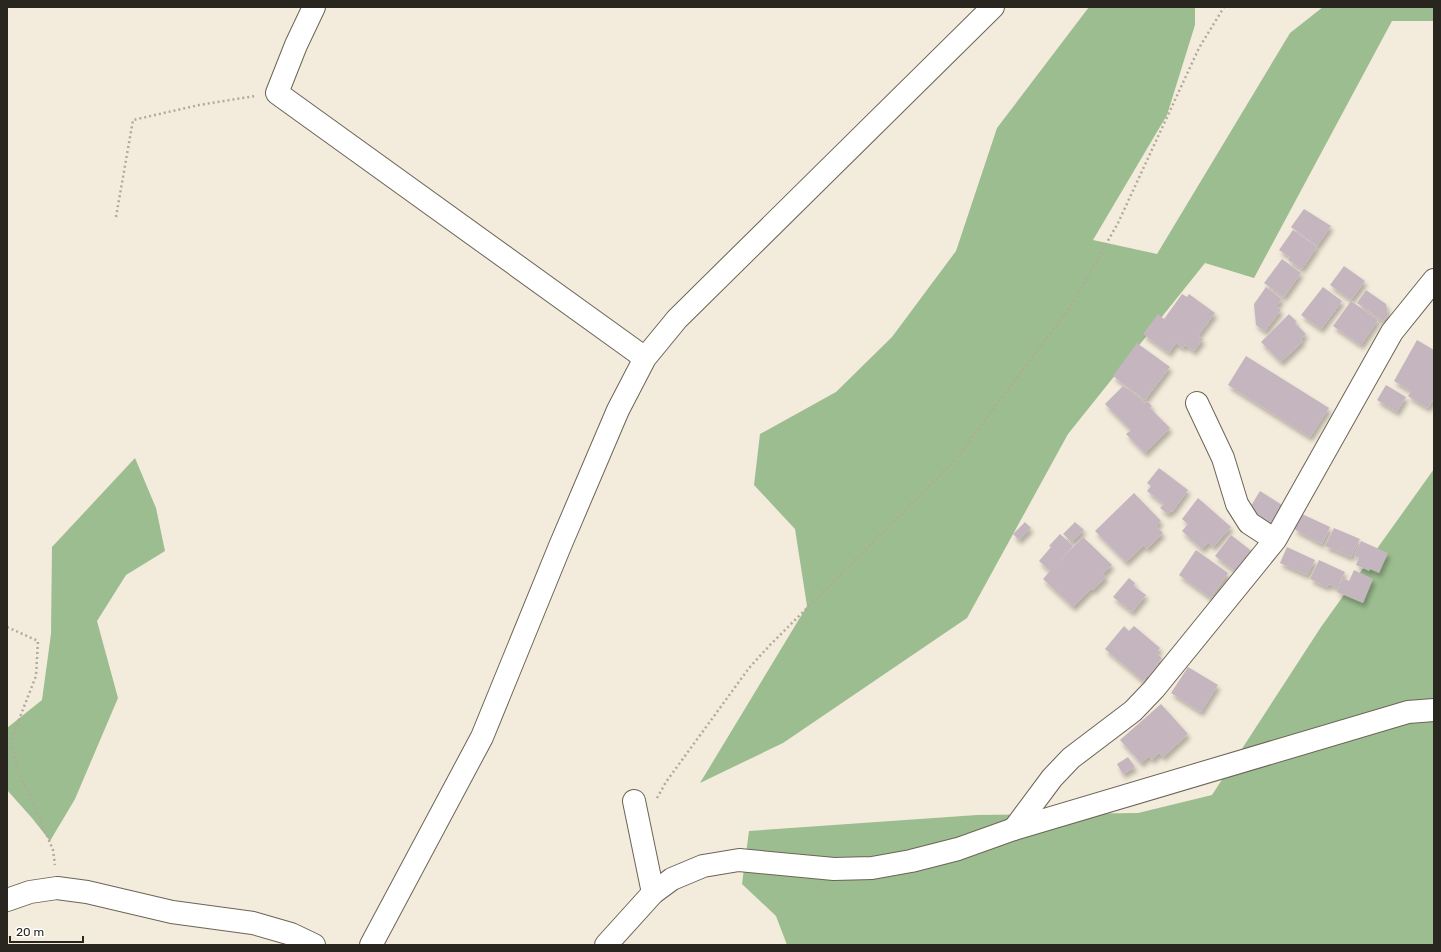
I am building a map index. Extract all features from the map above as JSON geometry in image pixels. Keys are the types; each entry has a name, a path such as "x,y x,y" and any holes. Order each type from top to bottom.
{"street":[{"path":"314,7 296,45 277,93 645,358"},
{"path":"371,945 482,737 560,546 615,418 645,358 677,319 993,7"},
{"path":"1014,829 1052,778 1071,758 1133,711 1154,690 1275,540 1392,332 1434,280"},
{"path":"1197,403 1223,458 1237,504 1249,523 1275,540"},
{"path":"606,945 654,893 672,879 703,866 739,860 834,869 872,868 911,860 958,849 1014,829 1408,712 1434,710"},
{"path":"634,801 654,893"},
{"path":"7,900 30,892 57,888 87,892 172,912 253,924 291,934 314,945"}],"path":[{"path":"640,829 666,782 748,668 953,462 1071,306 1118,223 1199,48 1224,7"},
{"path":"116,217 133,120 199,105 277,93"},
{"path":"7,627 38,641 36,676 11,740 17,768 53,850 57,888"}],"green space":[{"path":"1089,7 1195,7 1195,25 1167,115 1093,240 1157,254 1290,33 1323,7 1434,7 1434,21 1392,21 1254,278 1205,263 1068,434 967,618 783,743 700,783 807,606 795,529 754,485 760,434 836,392 892,337 956,251 997,128"},
{"path":"135,458 156,508 165,551 126,575 97,621 118,698 75,799 50,841 7,790 7,728 42,700 51,634 52,547"},
{"path":"1434,469 1434,945 787,945 776,916 742,884 749,831 977,815 1138,813 1212,795 1321,627"}],"building":[{"path":"1304,209 1331,226 1317,246 1291,227"},
{"path":"1293,230 1317,247 1302,269 1288,260 1290,257 1279,250"},
{"path":"1282,259 1301,273 1284,297 1264,283"},
{"path":"1344,266 1365,281 1351,300 1330,285"},
{"path":"1266,287 1282,299 1276,306 1281,310 1265,331 1256,325 1254,304"},
{"path":"1323,287 1342,301 1321,329 1301,315"},
{"path":"1366,290 1386,304 1388,315 1383,321 1357,303"},
{"path":"1182,294 1187,297 1189,294 1215,313 1198,336 1203,339 1194,351 1185,345 1183,348 1176,343 1169,353 1143,334 1158,314 1164,319"},
{"path":"1351,301 1378,320 1361,345 1333,326"},
{"path":"1289,314 1297,322 1295,323 1306,334 1301,339 1303,341 1281,362 1261,342"},
{"path":"1417,340 1434,350 1434,398 1428,408 1408,396 1411,391 1394,381"},
{"path":"1137,343 1170,367 1145,400 1113,376"},
{"path":"1246,356 1329,408 1310,437 1228,385"},
{"path":"1386,385 1406,397 1397,412 1377,400"},
{"path":"1123,386 1145,403 1147,401 1152,406 1150,408 1170,428 1145,453 1126,434 1131,430 1105,404"},
{"path":"1159,468 1188,490 1172,512 1171,510 1168,514 1160,508 1164,504 1147,491 1151,486 1147,483"},
{"path":"1260,491 1282,505 1275,525 1249,509"},
{"path":"1134,493 1161,521 1156,526 1163,533 1147,549 1144,545 1126,562 1095,531"},
{"path":"1198,498 1231,527 1213,547 1209,542 1202,549 1182,531 1188,524 1182,519"},
{"path":"1302,514 1330,527 1322,544 1294,529"},
{"path":"1025,522 1031,528 1019,540 1013,534"},
{"path":"1075,522 1084,530 1072,542 1063,534"},
{"path":"1334,528 1360,539 1351,557 1325,546"},
{"path":"1060,534 1073,546 1051,570 1083,537 1112,565 1103,574 1106,577 1093,590 1091,589 1073,607 1043,579 1050,571 1039,561 1051,547 1049,546"},
{"path":"1231,535 1254,553 1239,574 1215,556"},
{"path":"1361,541 1388,553 1379,573 1370,569 1369,571 1356,565 1359,558 1354,556"},
{"path":"1287,547 1315,560 1307,575 1280,563"},
{"path":"1196,550 1228,573 1211,598 1179,575"},
{"path":"1319,560 1345,572 1337,588 1329,584 1327,587 1310,579"},
{"path":"1354,570 1373,579 1363,603 1337,592 1343,578 1349,581"},
{"path":"1129,578 1135,583 1134,586 1146,595 1132,612 1113,597"},
{"path":"1124,626 1129,631 1134,626 1160,648 1156,653 1162,658 1157,664 1161,667 1151,679 1147,675 1143,681 1105,649"},
{"path":"1188,667 1218,685 1201,712 1171,693"},
{"path":"1161,704 1188,734 1163,757 1159,753 1152,760 1149,756 1141,763 1120,740"},
{"path":"1128,757 1135,767 1123,774 1117,764"}]}
